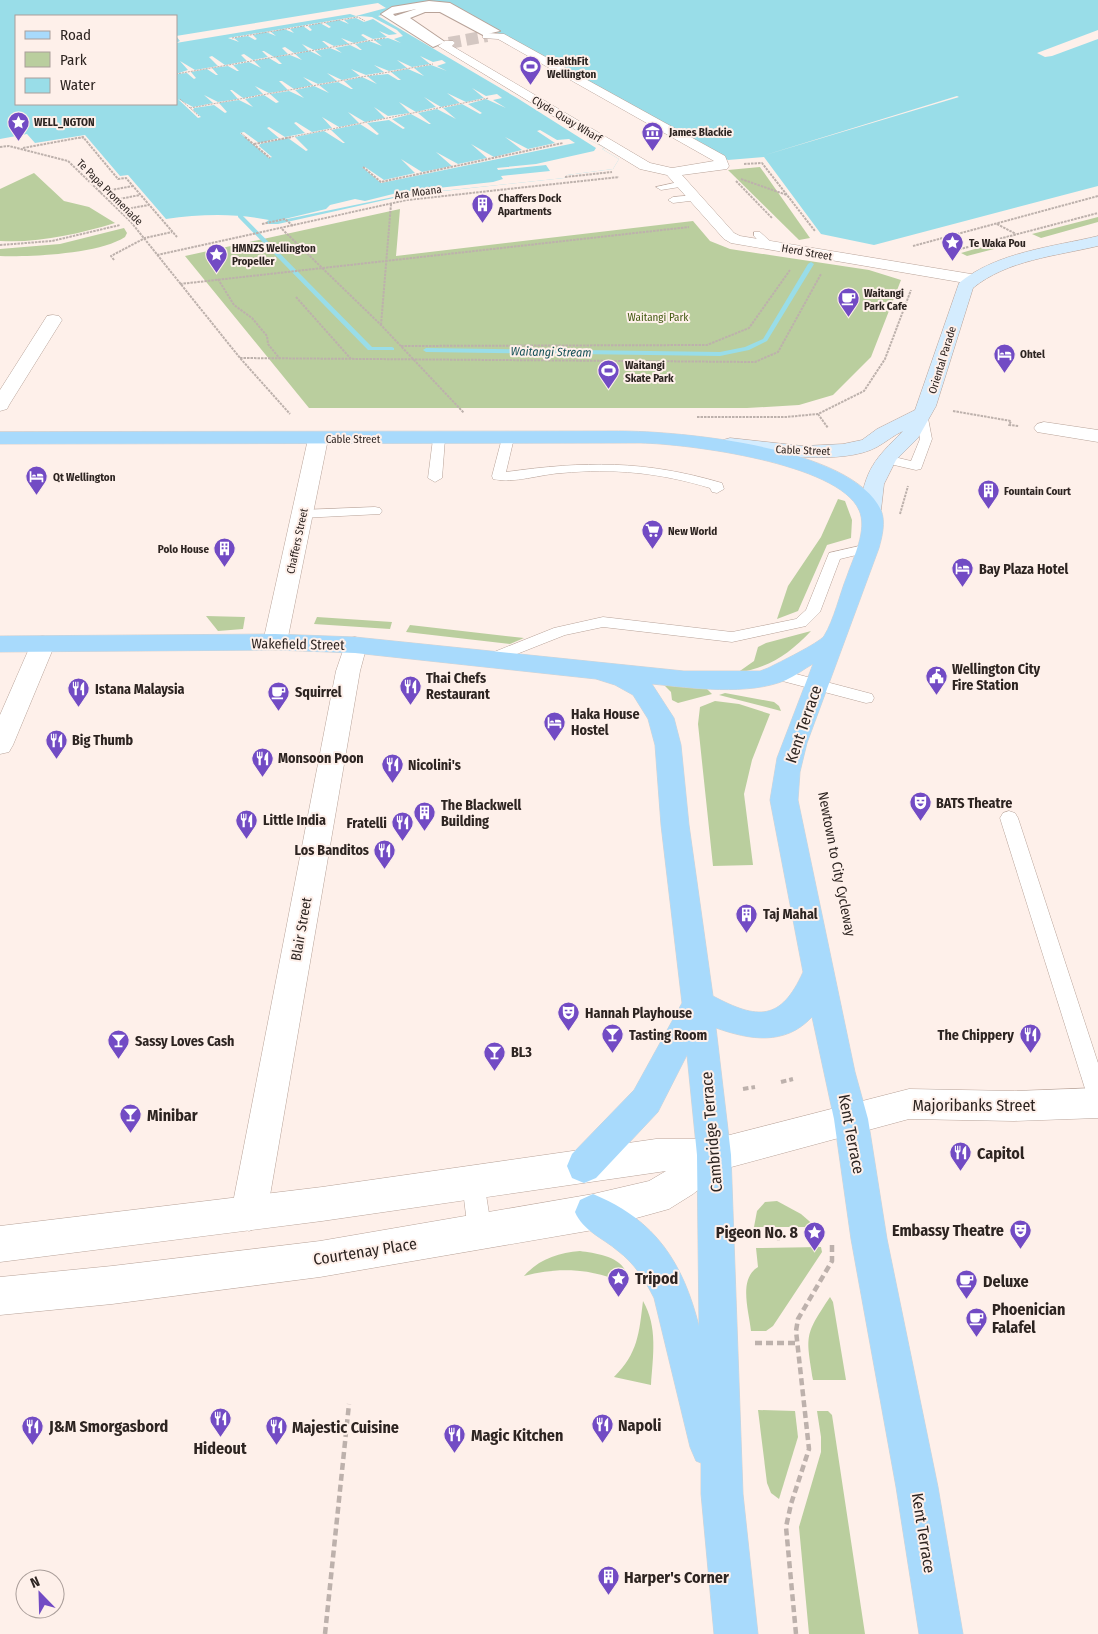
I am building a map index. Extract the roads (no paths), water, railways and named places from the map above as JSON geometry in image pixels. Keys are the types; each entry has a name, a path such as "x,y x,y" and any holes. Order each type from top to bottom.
{"main road":[{"path":"971,280 988,270 1098,241"},
{"name":"Oriental Parade","path":"833,642 868,548 872,532 870,510 874,484 886,459 911,434 924,410 965,286 971,280"},
{"name":"Cable Street","path":"0,438 647,437 803,452 844,450 869,444 924,410"},
{"name":"Cable Street","path":"706,442 825,473 852,489 870,510"},
{"name":"Wakefield Street","path":"0,644 275,642 355,645 595,670"},
{"path":"595,670 693,679 760,679 777,674 833,642"},
{"name":"Kent Terrace","path":"833,642 788,767 783,790 818,974 851,1119 869,1239 916,1487 941,1634"},
{"name":"Cambridge Terrace","path":"595,670 624,679 642,690 661,718 668,746 675,825 698,1004 714,1155 722,1494 736,1634"},
{"path":"584,1166 646,1101 698,1004 718,1015 737,1021 759,1025 771,1024 789,1018 800,1009 818,974"},
{"path":"593,1212 636,1241 652,1257 672,1294 722,1494"}],"street":[{"path":"487,34 495,31 447,5 429,4 395,9 386,14 433,44 440,42 400,16 411,15 423,9 442,8 487,34 500,36 720,159 722,166 700,171 672,172"},
{"name":"Clyde Quay Wharf","path":"449,43 444,46 645,166 672,172"},
{"name":"Herd Street","path":"672,172 717,223 736,240 971,280"},
{"path":"0,405 53,320"},
{"path":"1044,428 1098,436"},
{"name":"Chaffers Street","path":"275,642 318,439"},
{"path":"0,745 43,644"},
{"name":"Blair Street","path":"249,1213 348,671 355,645"},
{"name":"Majoribanks Street","path":"851,1119 909,1104 1014,1106 1098,1103"},
{"name":"Courtenay Place","path":"0,1244 249,1213 665,1154 714,1155 851,1119"},
{"name":"Courtenay Place","path":"0,1296 112,1285 320,1259 593,1212 656,1197 681,1182 714,1155"}],"lane":[{"path":"661,186 683,184"},
{"path":"673,200 695,198"},
{"path":"757,234 768,246"},
{"path":"886,459 916,466 926,439 924,410"},
{"path":"435,478 439,438"},
{"path":"508,438 502,476 568,468 629,466 684,474 717,486 717,489"},
{"path":"302,514 375,512"},
{"path":"489,660 536,640 591,623 603,622 732,637 801,622 813,612 834,556 868,548"},
{"path":"777,674 866,698"},
{"path":"1009,818 1098,1095"},
{"path":"473,1182 480,1232"}],"water":[{"path":"0,0 1098,0 1098,186 874,245 821,234 764,157 728,160 447,5 429,4 386,15 518,94 516,96 519,96 605,148 602,149 619,159 613,169 567,175 564,178 407,195 278,224 268,224 266,222 269,220 231,215 205,215 166,219 128,175 120,176 85,135 35,143 27,134 0,139"}],"waterway":[{"name":"Waitangi Stream","path":"240,216 370,349 392,349"},
{"name":"Waitangi Stream","path":"426,350 720,354 747,349 765,340 811,264"}],"tunnel":[{"path":"449,43 487,36"}],"place":[{"name":"HealthFit Wellington","path":"531,86"},
{"name":"WELL_NGTON","path":"18,141"},
{"name":"James Blackie","path":"653,151"},
{"name":"Chaffers Dock Apartments","path":"482,223"},
{"name":"Te Waka Pou","path":"953,262"},
{"name":"HMNZS Wellington Propeller","path":"216,273"},
{"name":"Waitangi Park Cafe","path":"848,318"},
{"name":"Ohtel","path":"1004,373"},
{"name":"Waitangi Skate Park","path":"609,390"},
{"name":"Qt Wellington","path":"37,496"},
{"name":"Fountain Court","path":"988,510"},
{"name":"New World","path":"652,550"},
{"name":"Polo House","path":"225,568"},
{"name":"Bay Plaza Hotel","path":"963,588"},
{"name":"Wellington City Fire Station","path":"936,696"},
{"name":"Thai Chefs Restaurant","path":"410,705"},
{"name":"Istana Malaysia","path":"79,708"},
{"name":"Squirrel","path":"279,711"},
{"name":"Haka House Hostel","path":"555,741"},
{"name":"Big Thumb","path":"56,759"},
{"name":"Monsoon Poon","path":"262,777"},
{"name":"Nicolini's","path":"392,784"},
{"name":"BATS Theatre","path":"920,822"},
{"name":"The Blackwell Building","path":"425,832"},
{"name":"Little India","path":"247,839"},
{"name":"Fratelli","path":"403,842"},
{"name":"Los Banditos","path":"385,869"},
{"name":"Taj Mahal","path":"747,933"},
{"name":"Hannah Playhouse","path":"569,1032"},
{"name":"Tasting Room","path":"613,1054"},
{"name":"The Chippery","path":"1030,1054"},
{"name":"Sassy Loves Cash","path":"119,1060"},
{"name":"BL3","path":"495,1071"},
{"name":"Minibar","path":"131,1134"},
{"name":"Capitol","path":"961,1172"},
{"name":"Embassy Theatre","path":"1020,1249"},
{"name":"Pigeon No. 8","path":"814,1251"},
{"name":"Tripod","path":"619,1297"},
{"name":"Deluxe","path":"967,1300"},
{"name":"Phoenician Falafel","path":"976,1337"},
{"name":"Hideout","path":"220,1438"},
{"name":"Napoli","path":"602,1444"},
{"name":"J&M Smorgasbord","path":"33,1445"},
{"name":"Majestic Cuisine","path":"276,1446"},
{"name":"Magic Kitchen","path":"455,1454"},
{"name":"Harper's Corner","path":"608,1596"}],"park label":[{"name":"Waitangi Park","path":"658,317"}]}
